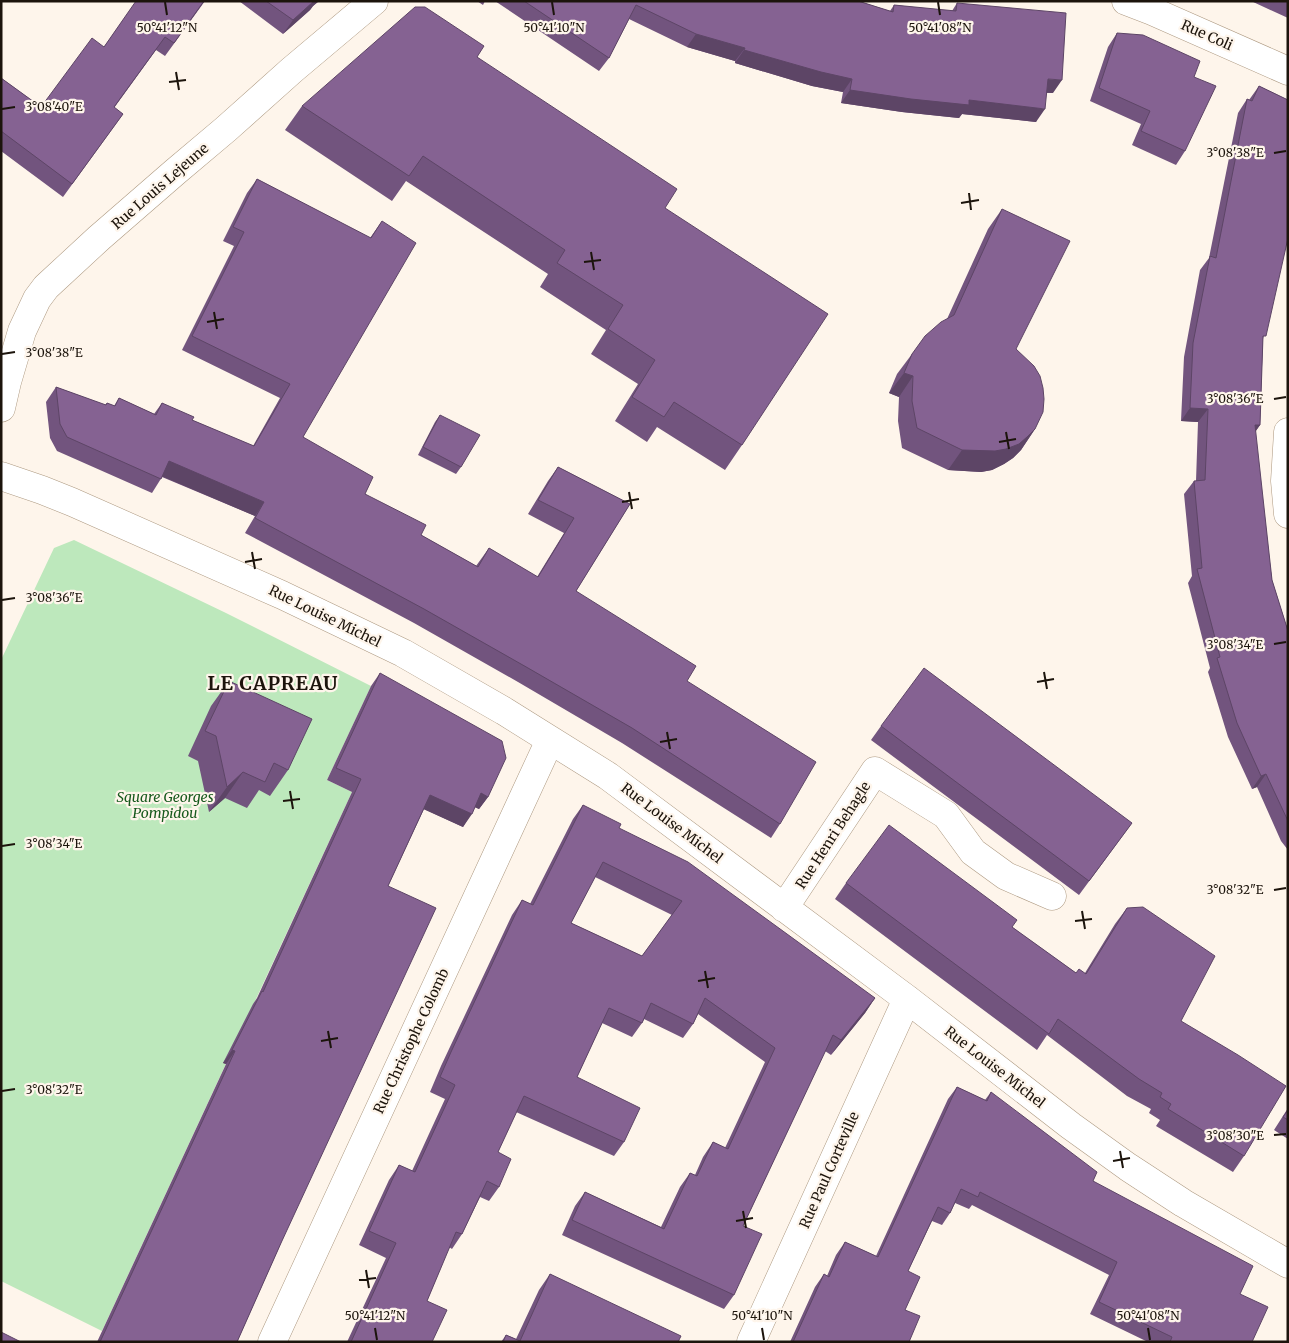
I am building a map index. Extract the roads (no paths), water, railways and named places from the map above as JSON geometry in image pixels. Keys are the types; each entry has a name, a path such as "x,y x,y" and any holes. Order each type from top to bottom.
{"street":[{"name":"Rue Louis Lejeune","path":"1,408 22,331 36,299 46,287 175,172 374,1"},
{"name":"Rue Coli","path":"1126,1 1152,10 1288,71"},
{"path":"1288,432 1285,481 1288,514"},
{"name":"Rue Louise Michel","path":"1,476 72,502 290,599 403,654 504,711 608,776 1128,1167 1183,1203 1288,1264"},
{"name":"Rue Christophe Colomb","path":"272,1342 550,740"},
{"name":"Rue Henri Behagle","path":"784,908 875,770 946,814 973,852 1006,876 1052,896"},
{"name":"Rue Paul Corteville","path":"751,1342 907,999"}],"district":[{"name":"LE CAPREAU","path":"273,683"}],"park label":[{"name":"Square Georges Pompidou","path":"165,806"}]}
